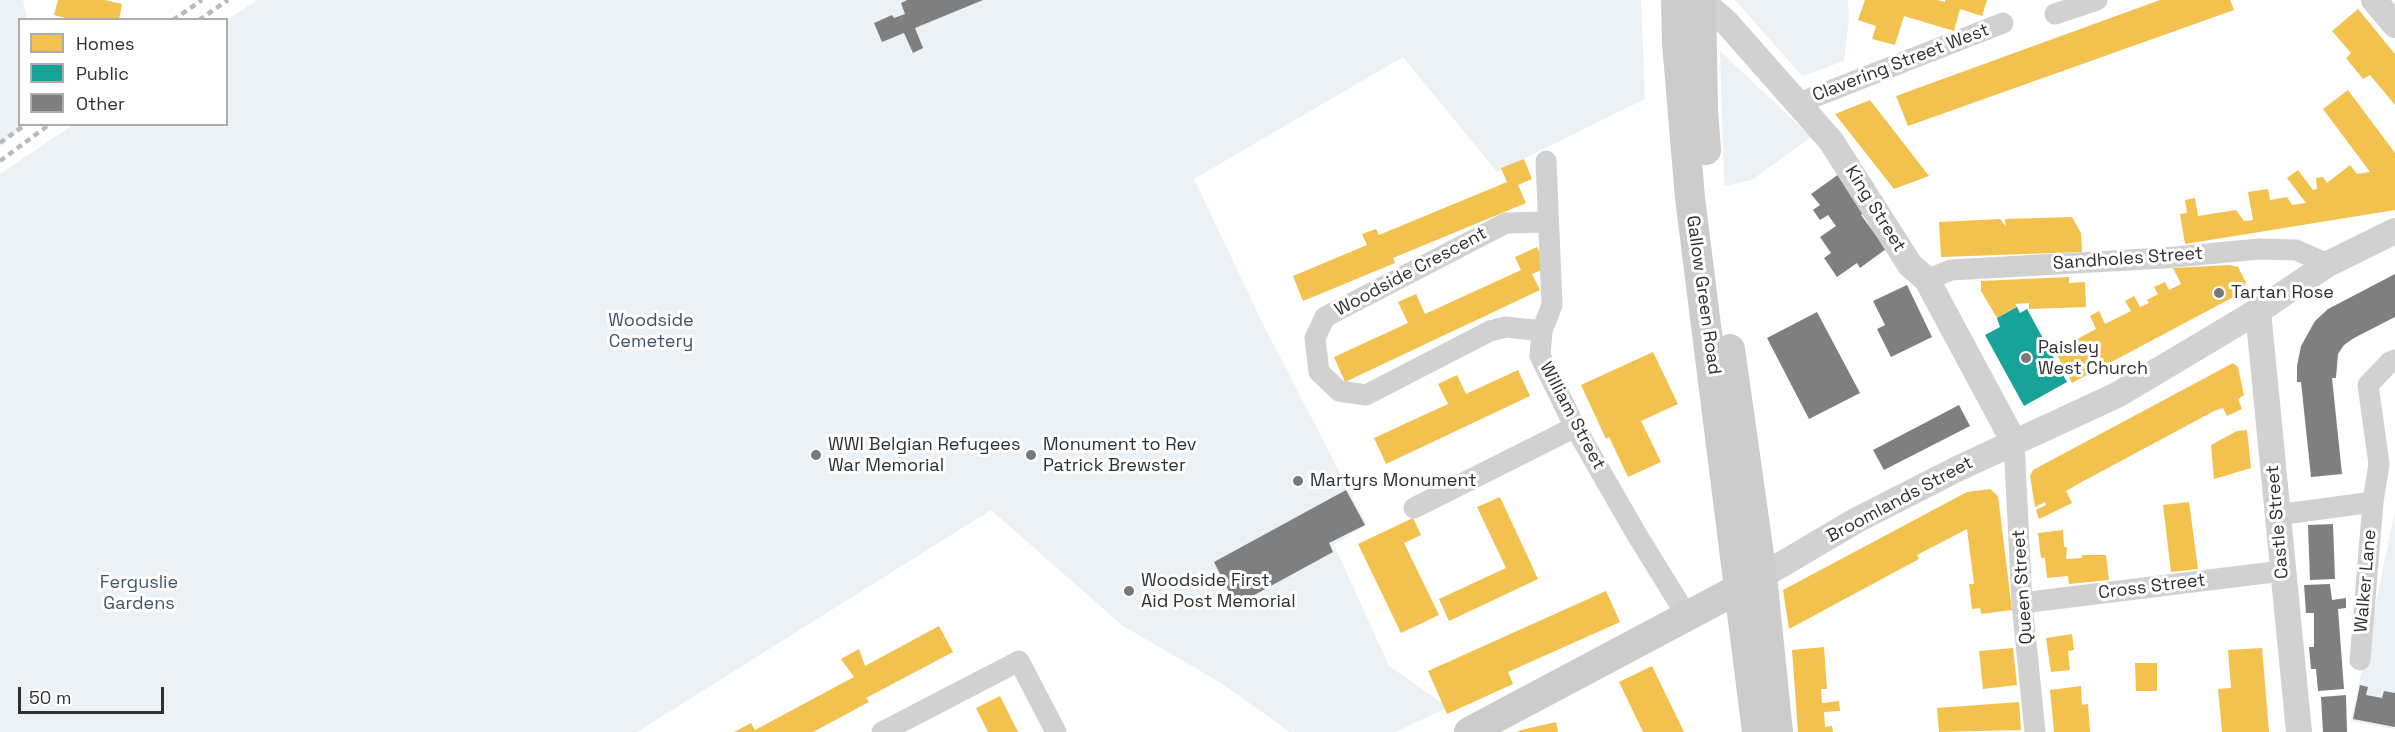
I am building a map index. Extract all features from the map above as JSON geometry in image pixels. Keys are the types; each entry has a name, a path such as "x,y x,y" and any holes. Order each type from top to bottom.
{"main road":[{"name":"Gallow Green Road","path":"1676,0 1677,43 1690,198 1714,378 1750,583"},
{"name":"Gallow Green Road","path":"1701,0 1703,110 1750,583"},
{"name":"Broomlands Street","path":"1471,732 1750,583"},
{"path":"1750,583 1757,732"},
{"path":"1750,583 1778,732"}],"street":[{"name":"King Street","path":"1701,0 1727,23 1831,141 1910,265 1927,280 2014,442"},
{"path":"2055,14 2097,0"},
{"path":"2374,0 2395,25"},
{"name":"Clavering Street West","path":"1799,103 2003,23"},
{"name":"William Street","path":"1546,161 1552,305 1542,331 1540,356 1575,427 1687,616"},
{"name":"Woodside Crescent","path":"1542,331 1506,327 1490,331 1366,395 1339,391 1319,372 1314,338 1325,317 1506,223 1548,222"},
{"name":"Broomlands Street","path":"1750,583 1857,520 1957,469 2117,394 2258,311 2328,264 2395,231"},
{"name":"Sandholes Street","path":"1927,280 1951,270 2164,258 2259,249 2296,250 2328,264"},
{"name":"Castle Street","path":"2258,311 2299,732"},
{"name":"Walker Lane","path":"2360,660 2373,502 2379,464 2368,386 2390,362 2395,360"},
{"path":"1414,508 1575,427"},
{"name":"Queen Street","path":"2014,442 2022,603 2035,732"},
{"name":"Walker Lane","path":"2277,515 2373,502"},
{"name":"Cross Street","path":"2022,603 2282,571"},
{"path":"882,732 1019,661 1056,732"}],"green space":[{"path":"0,0 23,0 27,18 18,18 18,126 25,126 0,144"},
{"name":"Woodside Cemetery","path":"257,0 1641,0 1645,99 1497,172 1403,57 1194,179 1264,326 1367,525 1334,545 1389,666 1448,707 1396,732 1290,732 1221,683 1123,626 991,510 637,732 0,732 0,174 72,126 228,126 228,19"},
{"path":"1735,0 1848,0 1849,17 1844,61 1802,76"},
{"path":"1720,51 1811,137 1752,180 1724,186"},
{"path":"2395,511 2395,729 2351,721"}],"building: Homes":[{"path":"58,0 105,0 122,4 119,18 65,18 54,15"},
{"path":"1865,0 1945,2 1945,0 1987,0 1982,16 1960,9 1954,31 1904,16 1895,45 1872,39 1876,26 1858,20"},
{"path":"2160,0 2230,0 2234,10 1908,126 1896,96"},
{"path":"2358,9 2395,54 2395,105 2370,75 2363,79 2346,58 2351,53 2332,31"},
{"path":"2348,90 2395,153 2395,210 2185,244 2180,214 2187,213 2185,200 2195,198 2198,216 2236,210 2244,221 2253,220 2248,192 2268,189 2270,200 2287,197 2292,205 2306,203 2287,178 2298,170 2313,190 2317,189 2316,178 2323,177 2327,183 2350,165 2357,174 2370,172 2323,109"},
{"path":"1870,100 1929,176 1894,189 1835,114"},
{"path":"1524,159 1532,179 1518,185 1526,203 1393,258 1395,263 1303,301 1293,276 1367,245 1362,234 1376,229 1379,235 1507,182 1501,168"},
{"path":"2072,217 2081,233 2082,252 1941,257 1939,222 2000,219 2006,227 2005,219"},
{"path":"1537,247 1547,268 1532,274 1540,290 1345,382 1334,357 1408,323 1398,302 1416,294 1425,314 1521,270 1515,257"},
{"path":"2230,265 2238,267 2246,283 2241,293 2072,383 2055,351 2096,329 2090,316 2099,311 2105,324 2131,311 2125,301 2134,296 2140,307 2149,303 2147,300 2158,294 2154,287 2165,282 2169,290 2181,284 2173,268"},
{"path":"2069,277 2069,283 2085,282 2086,307 2029,309 2029,303 2015,304 2017,307 1997,318 1981,291 1981,281"},
{"path":"1653,352 1678,404 1641,421 1661,462 1628,477 1609,437 1606,439 1581,385"},
{"path":"2233,363 2238,367 2244,395 2238,399 2242,409 2227,416 2223,408 2214,411 2078,484 2066,491 2072,503 2039,519 2036,510 2046,505 2045,502 2035,507 2030,476 2033,470"},
{"path":"1518,370 1530,396 1386,464 1374,438 1448,404 1438,384 1457,375 1466,394"},
{"path":"2247,430 2251,468 2214,479 2211,445 2237,431"},
{"path":"1990,489 1998,496 2012,610 1981,614 1980,608 1972,609 1969,584 1974,584 1967,529 1917,555 1919,559 1789,629 1783,590 1967,492"},
{"path":"1500,497 1538,579 1449,621 1439,599 1506,568 1477,507"},
{"path":"2189,502 2198,569 2171,572 2163,505"},
{"path":"1413,518 1421,535 1404,543 1439,615 1401,633 1358,544"},
{"path":"2063,530 2064,547 2067,547 2066,559 2082,558 2082,555 2106,555 2109,580 2069,584 2068,576 2047,578 2045,558 2041,558 2038,533"},
{"path":"1606,591 1620,622 1508,672 1513,684 1447,714 1428,671"},
{"path":"939,626 953,652 866,698 869,702 813,732 734,732 751,723 755,730 854,677 841,659 859,649 865,666"},
{"path":"2072,634 2074,650 2068,651 2070,670 2051,672 2046,638"},
{"path":"1824,647 1827,689 1821,689 1822,703 1839,701 1840,711 1824,712 1825,727 1832,726 1833,732 1798,732 1792,650"},
{"path":"2013,648 2017,685 1983,689 1979,651"},
{"path":"2262,648 2269,732 2222,732 2218,689 2231,688 2228,650"},
{"path":"2135,663 2157,663 2157,691 2136,691"},
{"path":"1652,666 1684,732 1643,732 1619,682"},
{"path":"2081,686 2082,705 2088,704 2090,732 2054,732 2050,690"},
{"path":"1000,696 1018,732 988,732 976,708"},
{"path":"2019,702 2021,730 1939,732 1937,708"},
{"path":"1556,722 1558,732 1517,731"}],"building: Public":[{"name":"Paisley West Church","path":"2017,307 2020,313 2027,309 2067,382 2024,406 1985,335 2000,327 1997,318"}],"building: Other":[{"path":"907,0 983,0 915,28 923,48 913,53 904,33 882,42 874,23 892,15 894,18 905,14 901,3"},
{"path":"1839,174 1866,211 1861,215 1886,249 1860,268 1857,263 1837,277 1824,258 1831,253 1820,237 1836,226 1828,215 1820,220 1813,210 1820,205 1811,194"},
{"path":"2395,274 2395,317 2354,338 2344,345 2338,354 2336,378 2332,378 2342,474 2311,477 2301,382 2297,382 2301,346 2315,321 2328,309"},
{"path":"1907,285 1932,337 1891,357 1877,329 1885,325 1873,301"},
{"path":"1817,312 1860,393 1809,419 1767,338"},
{"path":"1959,405 1970,426 1884,470 1873,450"},
{"path":"1346,490 1365,525 1329,543 1333,552 1236,605 1214,562"},
{"path":"2333,524 2335,579 2310,580 2308,525"},
{"path":"2330,584 2332,600 2346,598 2346,608 2338,609 2344,689 2318,691 2316,669 2311,669 2309,647 2314,647 2314,613 2306,613 2304,585"},
{"path":"2360,685 2368,687 2366,695 2382,698 2384,691 2395,693 2395,727 2353,719"},
{"path":"2346,695 2347,732 2323,732 2321,697"}],"railway":[{"path":"176,18 202,0"},
{"path":"202,18 228,0"},
{"path":"0,143 23,126"},
{"path":"0,161 47,126"}],"place":[{"name":"Tartan Rose","path":"2219,293"},
{"name":"Paisley West Church","path":"2026,358"},
{"name":"WWI Belgian Refugees War Memorial","path":"816,455"},
{"name":"Monument to Rev Patrick Brewster","path":"1031,455"},
{"name":"Martyrs Monument","path":"1298,481"},
{"name":"Woodside First Aid Post Memorial","path":"1129,591"}],"park label":[{"name":"Ferguslie Gardens","path":"139,593"}]}
